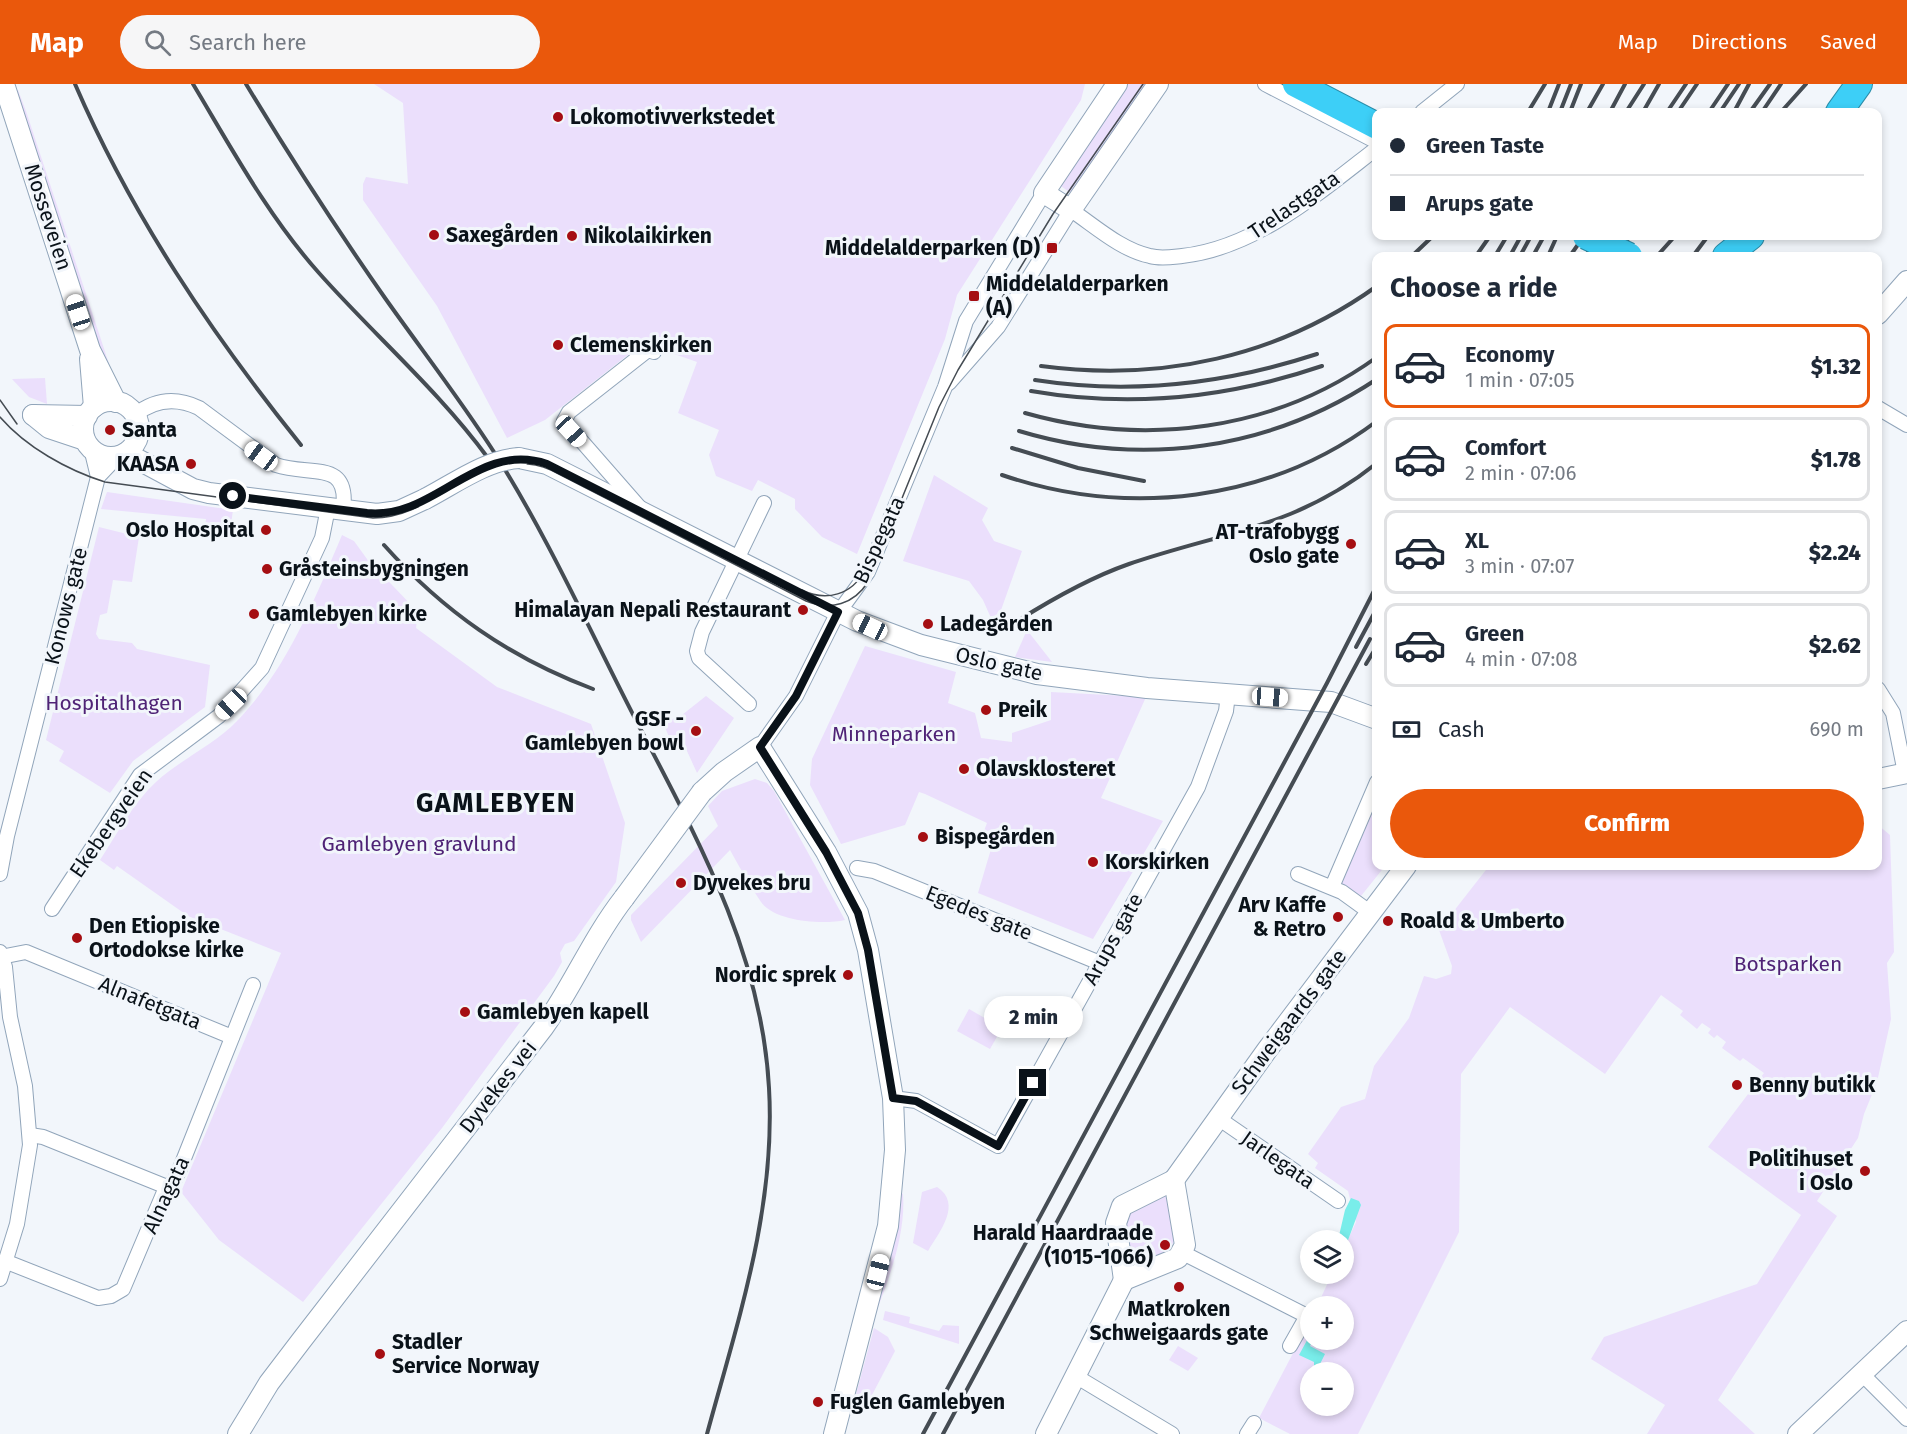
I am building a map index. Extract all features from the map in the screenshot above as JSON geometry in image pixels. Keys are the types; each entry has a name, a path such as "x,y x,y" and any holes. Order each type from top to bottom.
{"highway":[{"path":"1296,84 1372,128"},
{"path":"1842,108 1859,84"},
{"path":"1595,240 1620,252"},
{"path":"1731,252 1745,240"}],"street":[{"name":"Mosseveien","path":"4,84 90,350 116,402"},
{"name":"Bispegata","path":"760,747 796,696 838,612 868,572 945,387 969,317 1044,193 1117,84"},
{"name":"Bispegata","path":"945,387 998,327 1071,210 1158,84"},
{"path":"1265,84 1372,129"},
{"path":"1427,108 1457,84"},
{"name":"Trelastgata","path":"1044,193 1130,249 1150,257 1188,255 1235,243 1263,230 1372,152"},
{"path":"1882,309 1907,281"},
{"name":"Mosseveien","path":"90,350 91,411"},
{"path":"646,515 564,421 569,412 641,355 648,350 654,352"},
{"name":"Ekebergveien","path":"52,909 140,775 219,716 262,668 336,509 344,486 337,477 326,472 292,470 276,465 199,408 185,402 164,401 151,404 135,415"},
{"path":"88,445 83,425 91,411 105,402 116,402 135,415 127,448 106,457 88,445 49,428 33,415 91,411"},
{"path":"1882,410 1907,425"},
{"name":"Konows gate","path":"88,445 98,477"},
{"name":"Oslo gate","path":"127,448 198,491 336,509 389,513 425,499 501,460 519,458 547,464 838,612 896,637 1013,669 1079,681 1331,702 1372,717"},
{"name":"Konows gate","path":"0,874 7,836 98,477 127,448"},
{"path":"749,704 699,658 697,651 702,633 764,503"},
{"name":"Arups gate","path":"893,1098 916,1101 998,1146 1198,787 1223,718 1228,694"},
{"path":"1882,695 1893,713 1906,773 1882,778"},
{"path":"760,747 826,852 858,913 868,950 893,1098 895,1160 888,1226 834,1434"},
{"name":"Dyvekes vei","path":"238,1434 269,1383 300,1341 543,1028 569,988 598,932 702,792 724,772 760,747"},
{"path":"1332,887 1372,794"},
{"name":"Egedes gate","path":"857,868 874,871 1100,963"},
{"name":"Schweigaards gate","path":"1174,1180 1403,870"},
{"path":"1298,874 1332,887 1371,913"},
{"name":"Alnafetgata","path":"1,955 26,952 232,1037"},
{"path":"0,1279 7,1262 25,1186 30,1135 25,1086 4,1007 1,955"},
{"name":"Alnagata","path":"7,1262 92,1296 103,1298 115,1295 128,1280 167,1187 174,1181 179,1171 252,985"},
{"name":"Jarlegata","path":"1218,1118 1338,1201"},
{"path":"30,1135 43,1137 167,1187"},
{"path":"1046,1434 1125,1280 1116,1223 1117,1214 1122,1206 1174,1180 1185,1245 1183,1253 1178,1258 1125,1280"},
{"path":"1183,1253 1307,1316 1290,1346"},
{"path":"1798,1434 1907,1331"},
{"path":"1862,1373 1907,1419"},
{"path":"1077,1377 1172,1434"}],"green space":[{"path":"374,84 1085,84 1081,100 957,295 945,339 857,554 822,537 795,509 795,499 758,480 752,491 716,476 709,455 719,430 678,413 697,362 643,343 545,420 507,438 437,306 363,200 363,184 366,177 408,184 403,103"},
{"path":"1123,84 1153,84 1075,196 1058,184"},
{"path":"14,90 18,90 26,111 111,370 108,375"},
{"path":"45,378 47,404 29,397 12,379"},
{"path":"934,475 988,508 982,520 994,541 1022,551 995,627 983,600 969,581 903,561"},
{"path":"107,492 233,510 230,531 205,528 206,519 101,509"},
{"name":"Hospitalhagen","path":"99,527 139,537 132,582 113,580 107,613 100,615 96,634 99,639 132,643 137,649 210,665 205,707 133,761 110,793 59,761 64,751 46,740"},
{"name":"Gamlebyen gravlund","path":"342,535 354,541 367,559 418,612 416,628 497,687 591,724 625,823 616,882 574,941 565,944 560,953 562,962 554,976 442,1128 303,1302 219,1240 181,1192 281,953 188,916 117,866 114,870 100,860 148,790 176,766 228,730 255,701 285,657 298,633"},
{"path":"1027,630 1052,662 1015,657"},
{"name":"Minneparken","path":"865,646 956,672 948,703 975,713 981,738 1012,742 1012,733 1051,720 1051,692 1146,697 1101,798 1163,821 1093,939 978,893 991,849 979,844 987,823 925,794 919,792 905,825 841,844 810,785 812,759"},
{"name":"GSF - Gamlebyen bowl","path":"706,696 734,718 697,773 687,751 670,739 663,723 682,715"},
{"path":"755,779 767,783 774,791 845,920 813,922 788,918 768,909 757,896 730,850 641,942 631,915 718,826 708,806 722,791"},
{"path":"1372,809 1372,870 1382,870 1361,896 1340,883"},
{"name":"Botsparken","path":"1882,828 1890,835 1894,952 1887,963 1891,1019 1877,1082 1864,1114 1858,1138 1817,1201 1837,1216 1718,1400 1755,1434 1647,1434 1665,1405 1591,1359 1604,1337 1757,1284 1801,1215 1708,1147 1764,1073 1743,1058 1740,1061 1722,1048 1726,1042 1717,1035 1714,1038 1708,1033 1711,1029 1702,1023 1697,1029 1680,1015 1683,1011 1661,995 1605,1074 1510,1007 1461,1074 1459,1232 1358,1434 1290,1434 1259,1418 1300,1340 1300,1350 1354,1350 1354,1296 1322,1296 1327,1284 1354,1284 1352,1230 1356,1222 1348,1191 1315,1168 1318,1163 1308,1154 1341,1107 1365,1099 1374,1066 1409,1018 1424,976 1436,979 1451,974 1452,966 1439,930 1486,870 1882,870"},
{"path":"969,1009 1002,1028 990,1049 957,1031"},
{"path":"937,1187 945,1194 948,1210 943,1227 928,1251 913,1243 922,1192"},
{"path":"1161,1192 1171,1195 1176,1239 1165,1254 1133,1264 1125,1255 1126,1213"},
{"path":"901,1193 903,1194 903,1209 899,1240 891,1271 875,1315 893,1242"},
{"path":"885,1311 910,1317 909,1323 939,1331 943,1325 959,1326 959,1344 883,1320"},
{"path":"874,1328 888,1337 895,1351 872,1395 865,1400 855,1398"},
{"path":"1178,1346 1198,1358 1188,1371 1169,1360"}],"water":[{"path":"1351,1198 1359,1201 1361,1205 1352,1230 1340,1230 1345,1210"},
{"path":"1302,1350 1318,1350 1325,1354 1321,1362 1314,1362 1299,1355"}],"tram line":[{"path":"0,417 35,448 76,471 105,482 373,518 397,515 419,506 482,472 503,465 526,464 551,470 806,601 824,605 841,604 856,596 868,582 939,407 958,370 1053,214 1143,84"},
{"path":"0,400 17,424"},
{"path":"802,590 811,594 829,596 838,594 860,579 865,570"}],"railway":[{"path":"75,84 122,180 176,272 236,360 301,445"},
{"path":"193,84 283,229 340,296 448,409 488,458"},
{"path":"246,84 349,245 468,413 514,485 552,554 685,816 725,903 741,947 764,1040 769,1088 770,1133 767,1177 761,1220 742,1306 707,1434"},
{"path":"1530,108 1545,84"},
{"path":"1550,108 1559,84"},
{"path":"1562,108 1571,84"},
{"path":"1572,108 1581,84"},
{"path":"1589,108 1603,84"},
{"path":"1612,108 1625,84"},
{"path":"1629,108 1644,84"},
{"path":"1645,108 1659,84"},
{"path":"1670,108 1686,84"},
{"path":"1681,108 1697,84"},
{"path":"1712,108 1728,84"},
{"path":"1723,108 1739,84"},
{"path":"1736,108 1749,84"},
{"path":"1753,108 1770,84"},
{"path":"1765,108 1781,84"},
{"path":"1785,108 1806,84"},
{"path":"1416,252 1429,240"},
{"path":"1479,252 1487,240"},
{"path":"1497,252 1505,240"},
{"path":"1512,252 1519,240"},
{"path":"1522,252 1529,240"},
{"path":"1535,252 1542,240"},
{"path":"1550,252 1555,240"},
{"path":"1573,252 1581,240"},
{"path":"1588,252 1595,240"},
{"path":"1618,252 1627,240"},
{"path":"1661,252 1671,240"},
{"path":"1696,252 1705,240"},
{"path":"1041,366 1086,370 1130,370 1217,359 1259,347 1300,331 1372,289"},
{"path":"1035,380 1107,386 1178,384 1248,373 1317,354"},
{"path":"1025,413 1070,423 1116,429 1162,430 1208,426 1252,416 1296,402 1338,382 1372,360"},
{"path":"1031,391 1105,399 1178,397 1251,386 1322,366"},
{"path":"1019,431 1065,442 1111,448 1158,450 1204,446 1249,436 1293,422 1336,403 1372,382"},
{"path":"1002,475 1050,488 1099,496 1148,498 1196,494 1244,485 1291,470 1335,448 1372,424"},
{"path":"1012,448 1078,468 1144,481"},
{"path":"1019,620 1072,589 1129,564 1258,526 1317,502 1347,485 1372,467"},
{"path":"384,545 430,591 480,630 534,663 593,689"},
{"path":"923,1434 1327,683 1372,595"},
{"path":"1356,647 1372,617"},
{"path":"943,1434 1370,639"},
{"path":"1366,664 1372,654"}],"place":[{"name":"Lokomotivverkstedet","path":"558,117"},
{"name":"Saxegården","path":"434,235"},
{"name":"Nikolaikirken","path":"572,236"},
{"name":"Middelalderparken (D)","path":"1052,248"},
{"name":"Middelalderparken (A)","path":"974,296"},
{"name":"Clemenskirken","path":"558,345"},
{"name":"Santa","path":"110,430"},
{"name":"KAASA","path":"191,464"},
{"name":"Oslo Hospital","path":"266,530"},
{"name":"AT-trafobygg Oslo gate","path":"1351,544"},
{"name":"Gråsteinsbygningen","path":"267,569"},
{"name":"Himalayan Nepali Restaurant","path":"803,610"},
{"name":"Gamlebyen kirke","path":"254,614"},
{"name":"Ladegården","path":"928,624"},
{"name":"Preik","path":"986,710"},
{"name":"GSF - Gamlebyen bowl","path":"696,731"},
{"name":"Olavsklosteret","path":"964,769"},
{"name":"Bispegården","path":"923,837"},
{"name":"Korskirken","path":"1093,862"},
{"name":"Dyvekes bru","path":"681,883"},
{"name":"Arv Kaffe & Retro","path":"1338,917"},
{"name":"Roald & Umberto","path":"1388,921"},
{"name":"Den Etiopiske Ortodokse kirke","path":"77,938"},
{"name":"Nordic sprek","path":"848,975"},
{"name":"Gamlebyen kapell","path":"465,1012"},
{"name":"Benny butikk","path":"1737,1085"},
{"name":"Politihuset i Oslo","path":"1865,1171"},
{"name":"Harald Haardraade (1015-1066)","path":"1165,1245"},
{"name":"Matkroken Schweigaards gate","path":"1179,1287"},
{"name":"Stadler Service Norway","path":"380,1354"},
{"name":"Fuglen Gamlebyen","path":"818,1402"}],"district":[{"name":"GAMLEBYEN","path":"496,803"}],"route":[{"path":"233,496 367,513 389,513 412,506 488,465 509,458 529,458 547,464 838,612 796,696 760,747 826,852 858,913 868,950 893,1098 916,1101 998,1146 1033,1083"}]}
